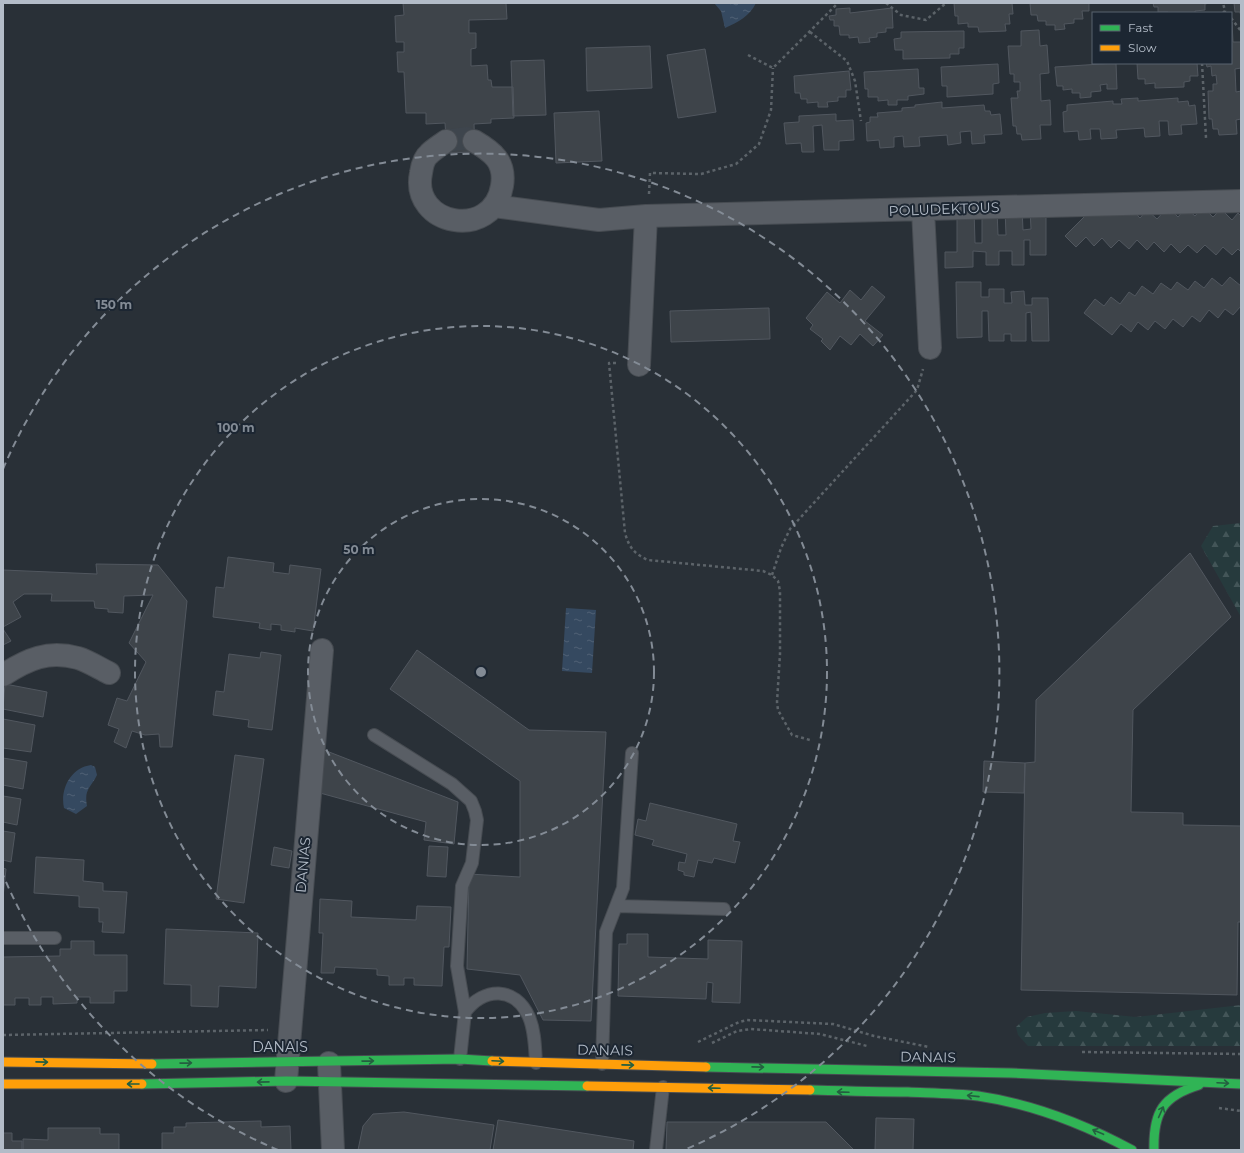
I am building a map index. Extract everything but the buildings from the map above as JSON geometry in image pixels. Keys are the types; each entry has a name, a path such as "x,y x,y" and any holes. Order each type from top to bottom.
{"main road":[{"name":"DANAIS","path":"3,1084 142,1084 286,1071 329,1072 460,1059 536,1063 1003,1073 1241,1084"},
{"name":"DANAIS","path":"3,1062 146,1064 663,1087 932,1093 976,1096 1011,1102 1045,1112 1115,1140 1132,1150"},
{"path":"1154,1150 1154,1129 1166,1101 1180,1091 1205,1082"}],"street":[{"path":"446,141 428,154 422,166 420,178 421,191 426,203 436,213 447,219 460,222 473,220 484,215 494,206 501,193 503,179 500,164 492,152 474,141"},
{"name":"POLUDEKTOUS","path":"494,206 599,220 646,216 1241,201"},
{"path":"923,210 930,348"},
{"path":"639,365 646,216"},
{"name":"DANIAS","path":"286,1071 322,650"},
{"path":"3,675 20,664 43,655 78,658 109,673"},
{"path":"329,1072 333,1150"}],"lane":[{"path":"374,735 452,784 471,801 475,811 477,820 472,863 462,886 457,966 465,1012 460,1059"},
{"path":"602,1064 606,932 623,888 632,753"},
{"path":"617,906 724,909"},
{"path":"3,938 55,938"},
{"path":"465,1012 472,1003 483,995 494,992 510,997 521,1005 529,1016 533,1029 536,1063"},
{"path":"656,1150 663,1087"}],"path":[{"path":"646,216 650,173 700,174 736,164 759,144 771,110 773,68 838,3"},
{"path":"886,3 901,15 926,20 946,3"},
{"path":"1223,3 1225,12"},
{"path":"1232,19 1241,31"},
{"path":"810,32 847,61 855,81 861,121"},
{"path":"748,55 773,68"},
{"path":"1202,64 1206,138"},
{"path":"772,575 781,548 790,529 917,390 930,348"},
{"path":"639,365 608,363 625,533 629,545 636,555 648,560 763,571 772,575 778,581 781,604 778,710 792,735 810,740"},
{"path":"695,1044 739,1022 747,1020 833,1024 874,1036 931,1047"},
{"path":"3,1035 289,1030"},
{"path":"1075,1052 1241,1054"},
{"path":"1216,1107 1241,1111"}],"green space":[{"path":"1241,523 1241,617 1201,546 1213,526"},
{"path":"1241,1005 1241,1046 1028,1046 1018,1035 1016,1027 1027,1017 1045,1013 1076,1011 1136,1017"}],"water":[{"path":"714,3 756,3 747,15 725,28 721,11"},
{"path":"566,608 596,610 592,673 562,671"},
{"path":"91,765 95,767 97,775 87,792 87,806 76,814 64,808 63,801 65,787 72,775 77,770"}],"tunnel":[{"path":"446,141 467,138 474,141"}],"traffic: fast":[{"path":"152,1064 460,1059 492,1061"},
{"path":"706,1067 1011,1073 1241,1084"},
{"path":"142,1084 286,1081 587,1086"},
{"path":"1154,1150 1156,1125 1158,1116 1163,1107 1177,1094 1199,1085"},
{"path":"810,1090 908,1092 978,1096 1018,1104 1057,1116 1132,1150"}],"traffic: slow":[{"path":"492,1061 706,1067"},
{"path":"3,1062 152,1064"},
{"path":"3,1084 142,1084"},
{"path":"587,1086 810,1090"}]}
